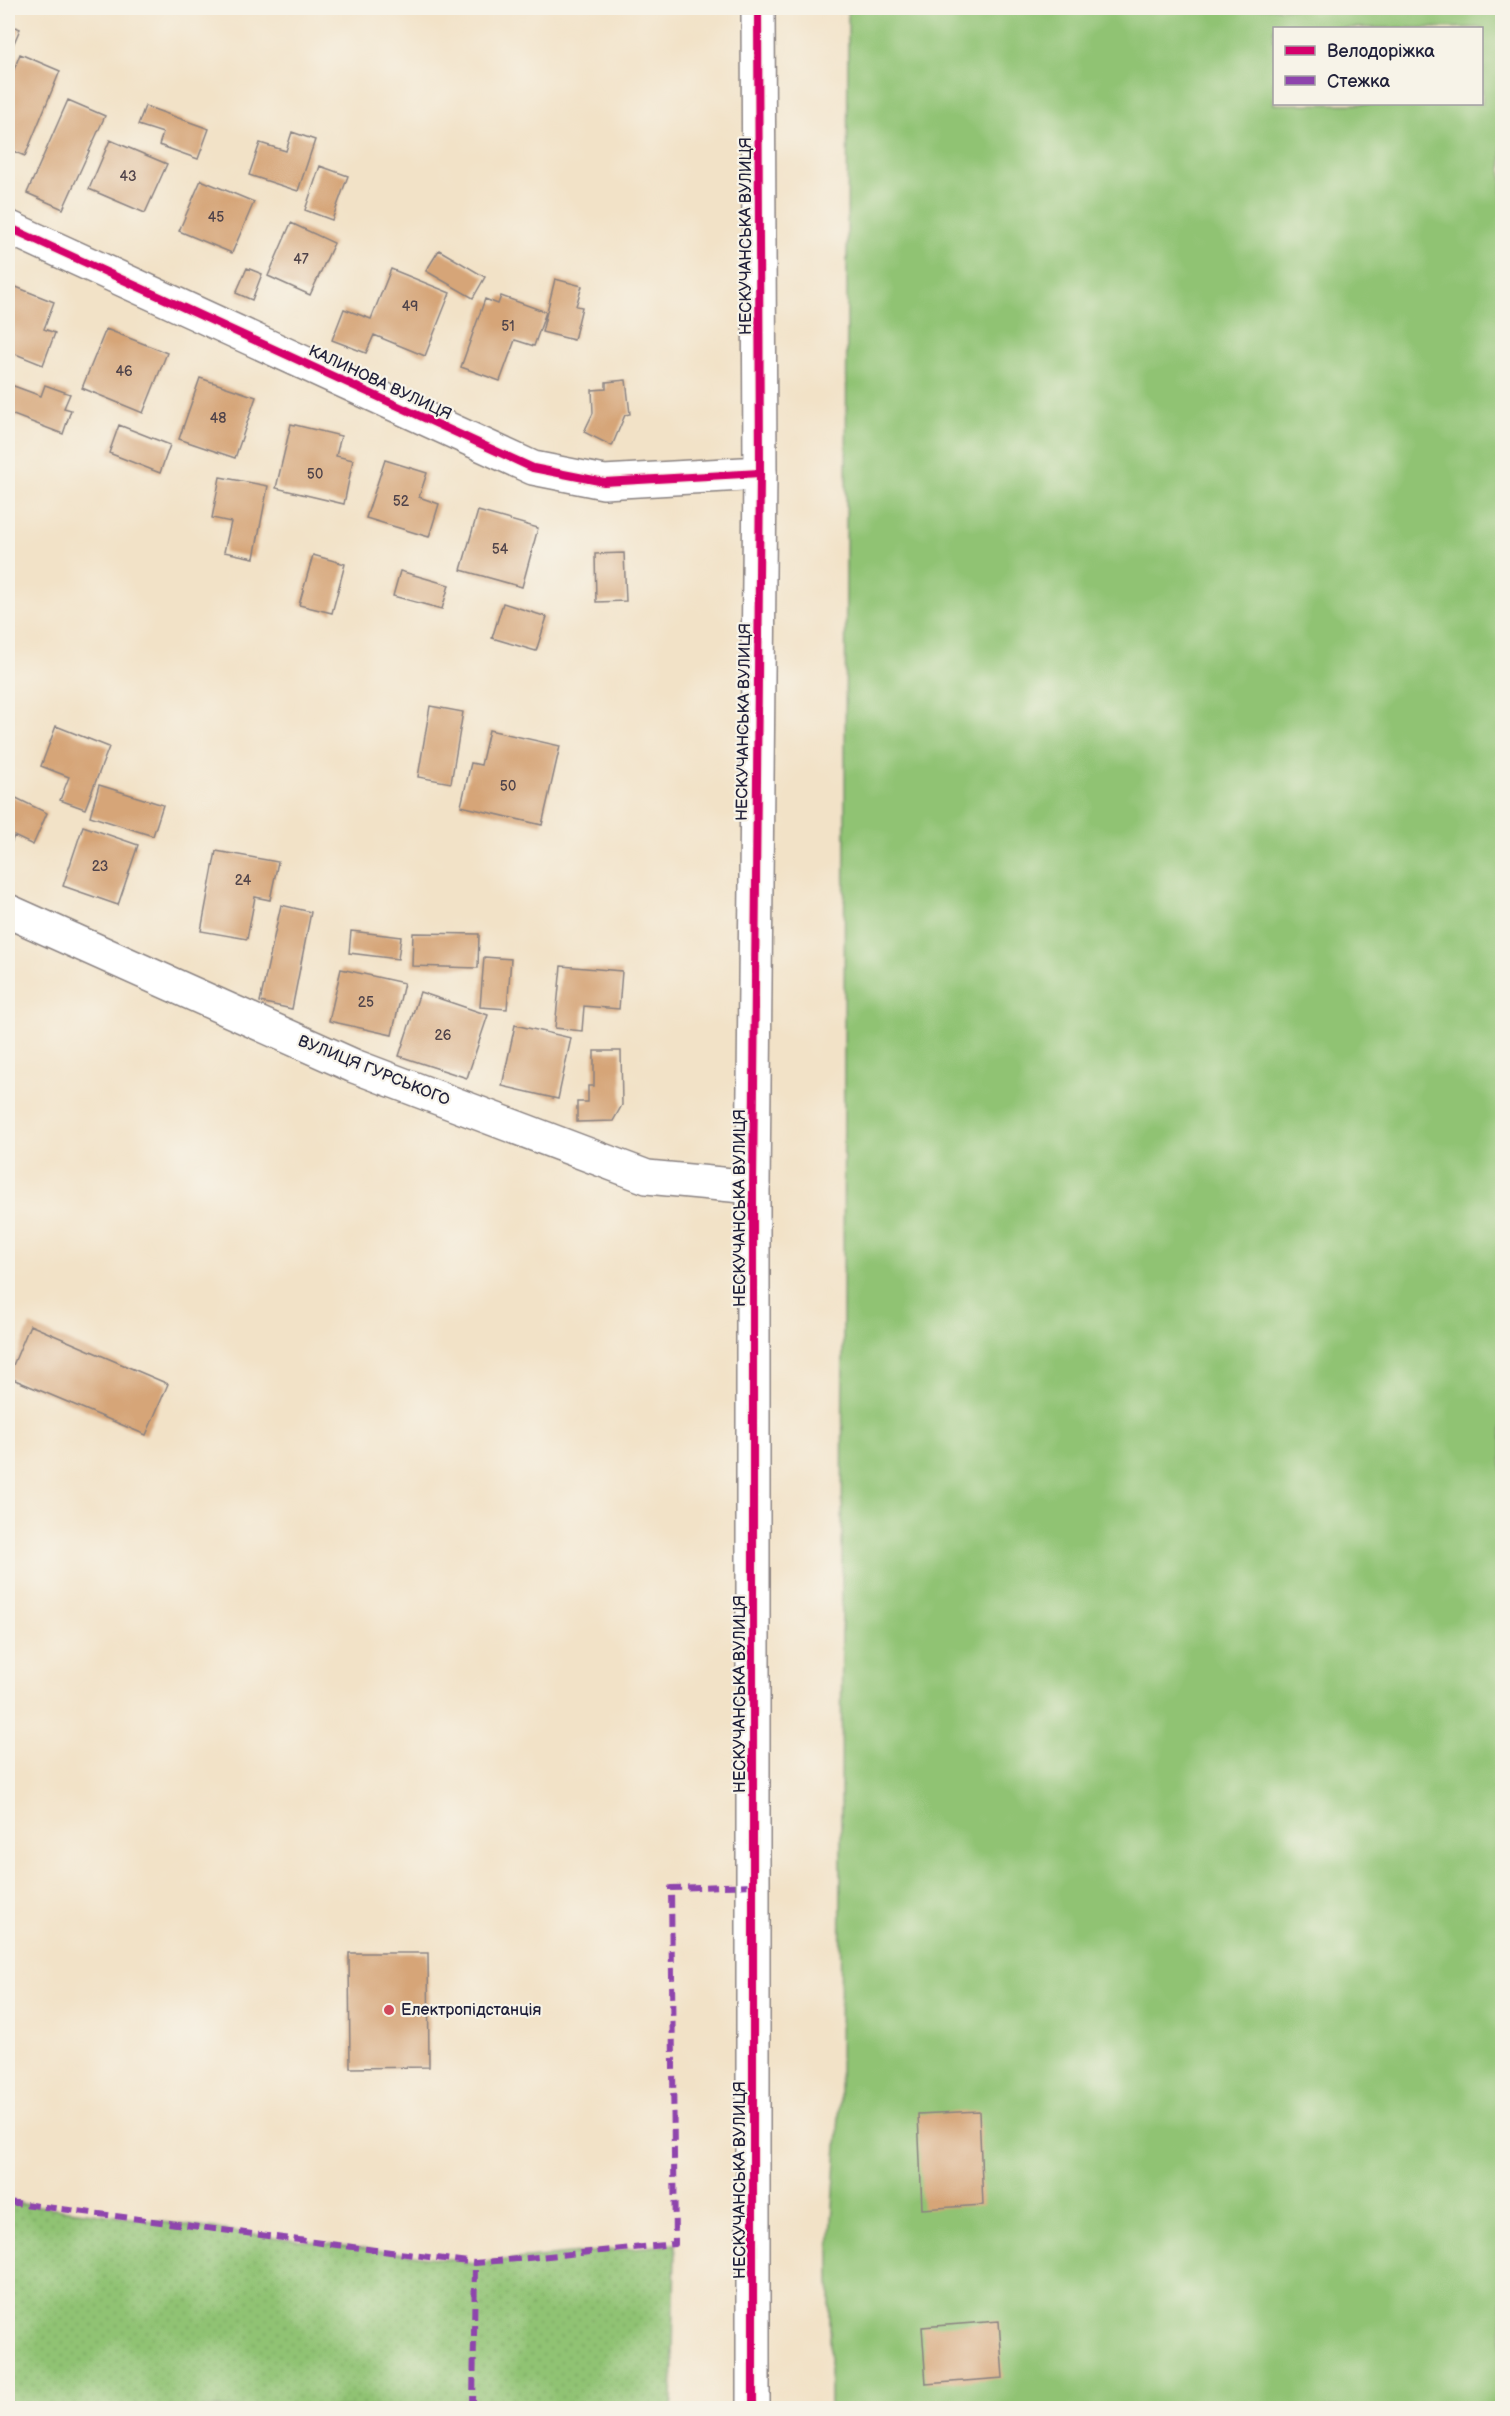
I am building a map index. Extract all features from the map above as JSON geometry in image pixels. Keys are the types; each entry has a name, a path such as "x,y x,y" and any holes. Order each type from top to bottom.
{"street":[{"name":"НЕСКУЧАНСЬКА ВУЛИЦЯ","path":"753,2409 753,1187 760,473 758,8"},
{"name":"КАЛИНОВА ВУЛИЦЯ","path":"8,227 533,468 604,482 760,473"},
{"name":"ВУЛИЦЯ ГУРСЬКОГО","path":"8,911 354,1066 636,1172 647,1176 753,1187"}],"green space":[{"path":"848,8 1502,8 1502,2408 830,2408 830,2251 840,2100"},
{"path":"8,2202 475,2263 675,2244 672,2408 8,2408"}],"building":[{"path":"8,24 20,29 8,57"},
{"path":"20,54 60,71 25,156 8,149 8,85"},
{"path":"68,100 105,116 63,209 27,193"},
{"path":"145,106 209,129 198,159 159,145 163,133 138,125"},
{"path":"292,132 315,140 298,191 249,175 260,143 286,151"},
{"path":"110,140 167,164 145,213 89,189"},
{"path":"320,166 348,176 332,220 305,210"},
{"path":"201,180 254,202 232,253 179,231"},
{"path":"291,223 334,243 310,295 268,276"},
{"path":"439,250 485,277 473,298 426,271"},
{"path":"247,268 262,274 252,300 236,293"},
{"path":"391,269 450,293 425,356 374,335 366,353 332,340 344,309 371,319"},
{"path":"555,279 582,286 576,306 582,307 574,340 542,332"},
{"path":"11,285 54,302 44,329 55,333 43,365 8,351 8,294"},
{"path":"501,296 546,312 534,346 515,340 500,381 461,367 485,299 498,304"},
{"path":"106,329 167,353 143,413 82,388"},
{"path":"200,378 256,397 235,458 179,439"},
{"path":"626,380 630,414 625,415 612,446 584,432 593,413 592,390 606,389 606,382"},
{"path":"11,385 41,396 45,385 70,394 64,408 71,410 63,434 8,413 8,395"},
{"path":"291,424 341,436 336,456 353,460 344,504 276,488"},
{"path":"119,425 170,445 160,473 109,453"},
{"path":"385,460 427,473 419,497 439,504 429,537 366,518"},
{"path":"220,477 268,486 254,558 224,552 231,522 212,518"},
{"path":"478,511 538,528 522,587 461,570"},
{"path":"624,553 626,601 596,602 595,554"},
{"path":"313,555 345,564 332,613 299,605"},
{"path":"400,571 449,585 442,609 393,596"},
{"path":"503,603 547,617 536,651 492,638"},
{"path":"430,706 463,712 451,783 418,777"},
{"path":"56,726 109,747 85,809 60,800 69,777 41,766"},
{"path":"489,730 560,746 542,825 461,806 471,763 481,765"},
{"path":"99,785 163,805 153,836 90,816"},
{"path":"8,794 47,813 33,845 14,836 8,851"},
{"path":"83,826 138,845 118,905 63,886"},
{"path":"216,851 278,862 270,900 255,897 247,939 201,931"},
{"path":"281,905 311,912 292,1009 260,1002"},
{"path":"351,931 401,937 398,959 349,953"},
{"path":"413,933 479,934 478,968 412,966"},
{"path":"484,957 511,959 507,1009 480,1007"},
{"path":"561,966 622,971 619,1009 584,1006 582,1031 555,1028"},
{"path":"341,969 404,983 392,1035 329,1021"},
{"path":"420,992 488,1015 467,1078 399,1056"},
{"path":"515,1025 571,1038 558,1099 502,1086"},
{"path":"594,1051 621,1051 622,1105 613,1121 577,1122 577,1102 588,1102 588,1086 594,1086"},
{"path":"30,1325 168,1384 146,1435 8,1377"},
{"name":"Електропідстанція","path":"349,1953 428,1953 429,2067 350,2068"},
{"path":"979,2111 983,2205 922,2209 918,2114"},
{"path":"999,2321 1003,2378 926,2384 922,2327"}],"marked path":[{"path":"8,2202 475,2263 675,2244 671,1888 754,1885"},
{"path":"473,2408 475,2263"}],"cycle path":[{"path":"753,2408 753,1187 760,473 758,8"},
{"path":"8,227 533,468 604,482 760,473"}],"place":[{"name":"Електропідстанція","path":"389,2010"}]}
